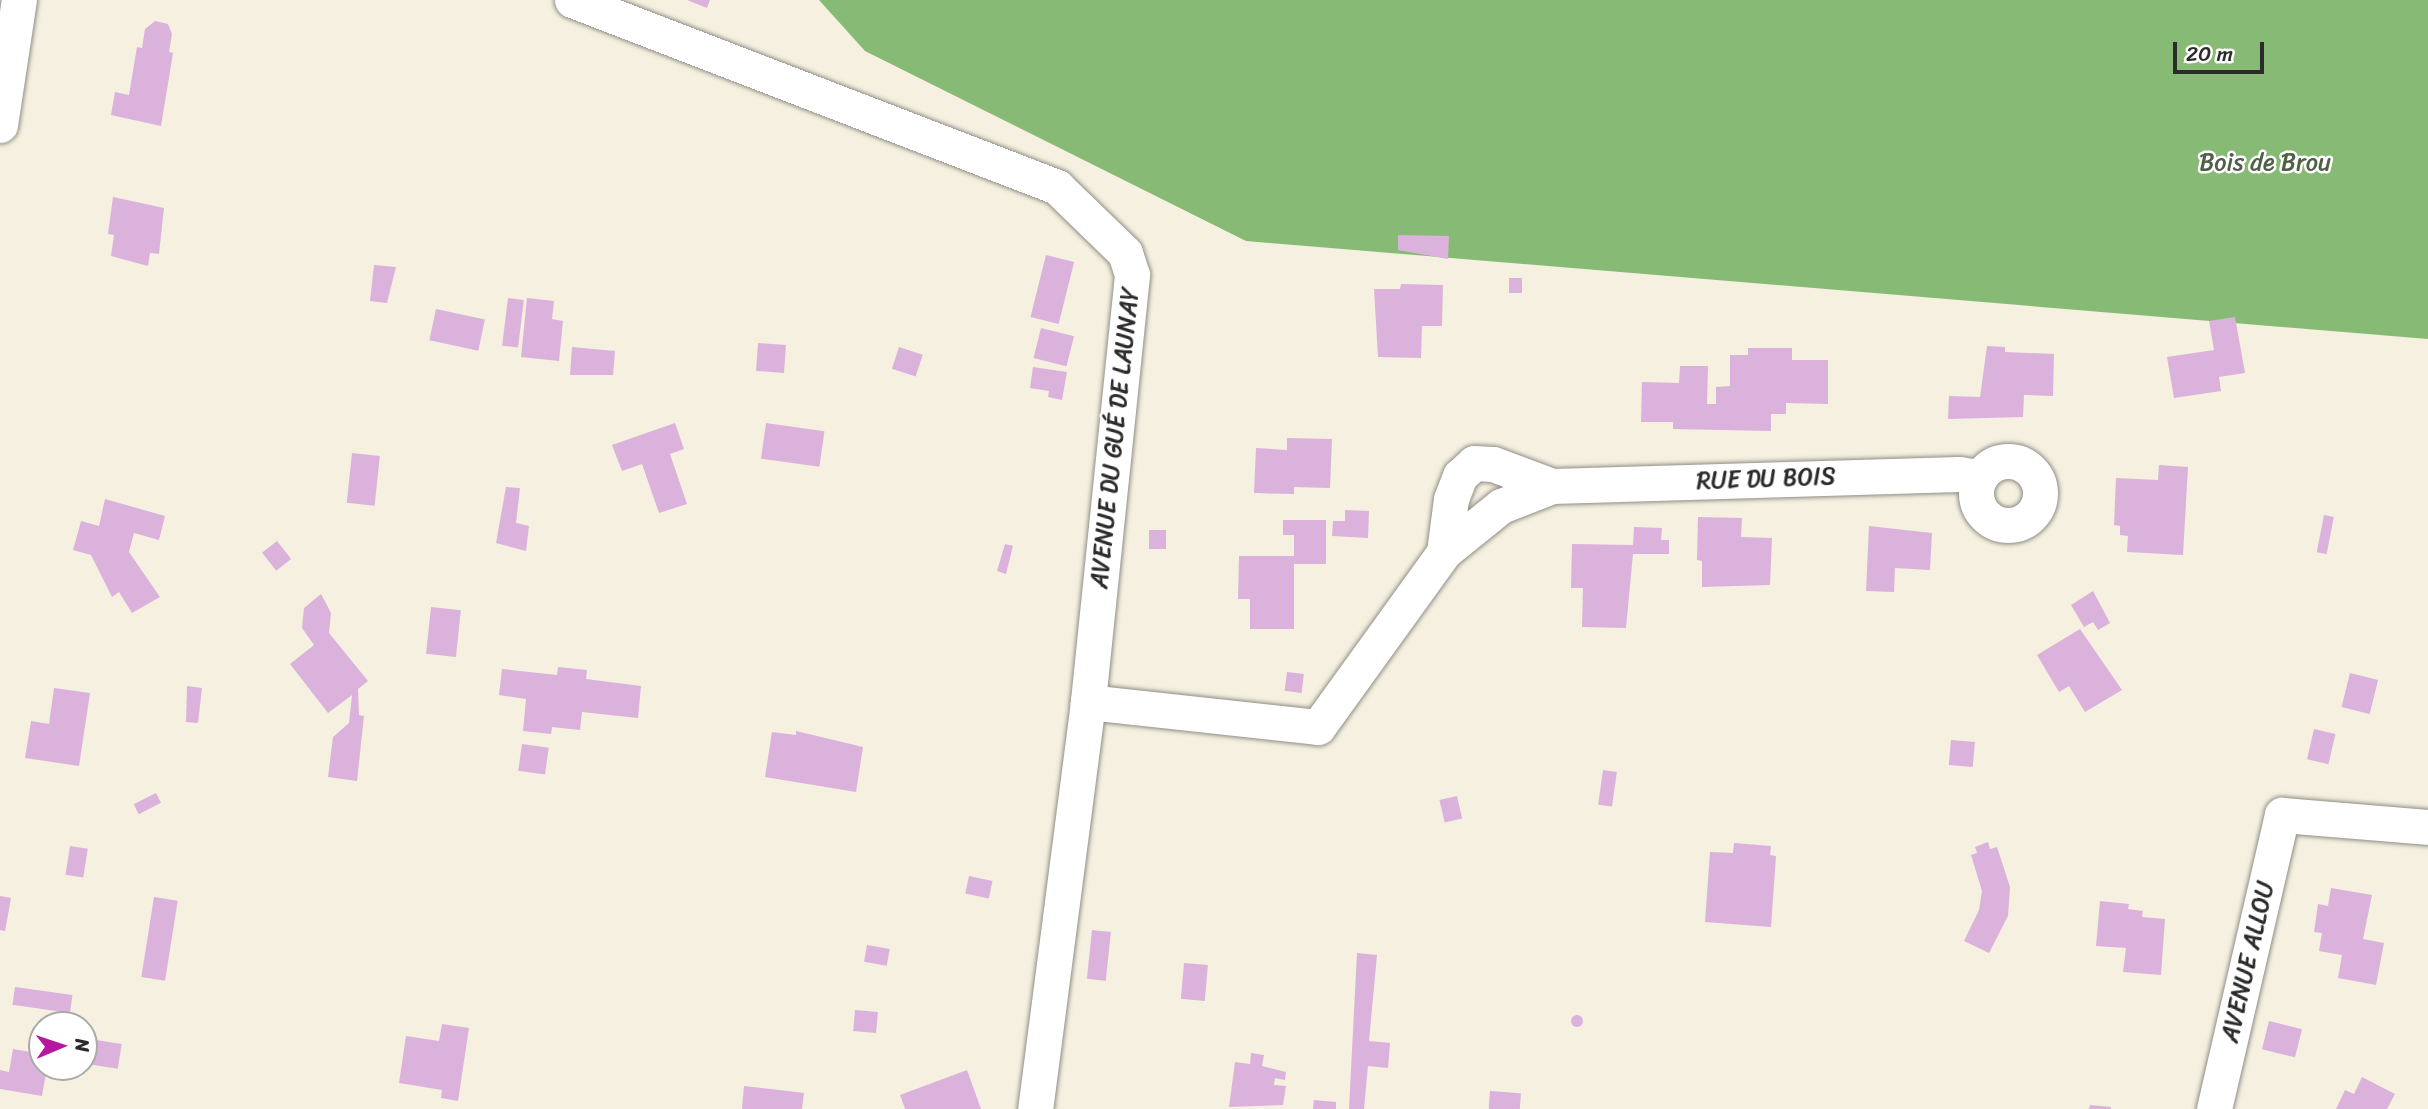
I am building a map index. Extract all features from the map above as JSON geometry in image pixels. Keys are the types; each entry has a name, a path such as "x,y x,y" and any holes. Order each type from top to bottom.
{"street":[{"path":"0,125 19,0"},
{"name":"AVENUE DU GUÉ DE LAUNAY","path":"572,0 1058,187 1125,253 1132,275 1088,702 1035,1109"},
{"name":"RUE DU BOIS","path":"1444,552 1451,499 1460,476 1474,463 1493,464 1552,486"},
{"name":"RUE DU BOIS","path":"1088,702 1318,727 1444,552 1501,506 1552,486 1959,474 1979,477"},
{"name":"AVENUE ALLOU","path":"2214,1109 2283,815 2428,827"}],"green space":[{"name":"Bois de Brou","path":"819,0 2428,0 2428,339 1246,241 865,51"}],"building":[{"path":"687,0 710,0 707,8"},
{"path":"155,21 168,24 172,34 169,52 173,53 161,126 111,115 115,92 129,95 137,47 142,48 145,29"},
{"path":"113,197 164,208 159,254 150,253 148,266 111,256 114,235 108,234"},
{"path":"1398,235 1449,236 1448,259 1398,250"},
{"path":"1046,255 1074,262 1059,324 1031,317"},
{"path":"374,265 396,267 387,303 370,301"},
{"path":"1509,278 1522,278 1522,293 1509,293"},
{"path":"1401,284 1443,285 1442,326 1422,326 1421,358 1378,357 1374,289 1400,289"},
{"path":"508,298 524,300 518,348 502,346"},
{"path":"527,298 554,301 552,319 563,321 559,361 521,357"},
{"path":"436,309 485,319 478,351 429,340"},
{"path":"2235,317 2245,373 2219,377 2221,391 2174,398 2167,357 2214,350 2209,321"},
{"path":"1041,328 1074,336 1066,366 1034,358"},
{"path":"758,343 786,345 784,373 756,371"},
{"path":"1987,346 2005,347 2005,352 2054,354 2053,396 2024,395 2023,417 1948,419 1949,396 1980,397"},
{"path":"572,347 615,351 613,375 570,375"},
{"path":"899,347 923,355 916,377 892,369"},
{"path":"1748,348 1792,348 1792,360 1828,360 1828,404 1786,403 1786,414 1771,414 1771,431 1673,429 1673,422 1641,422 1642,382 1679,383 1680,366 1708,366 1707,404 1716,404 1716,387 1730,386 1730,355 1748,355"},
{"path":"1033,367 1067,372 1062,400 1048,397 1049,391 1030,388"},
{"path":"675,423 684,449 670,454 687,504 659,513 642,464 622,471 612,445"},
{"path":"766,423 824,431 819,467 761,459"},
{"path":"1287,438 1332,439 1330,488 1294,487 1294,494 1254,493 1256,448 1287,450"},
{"path":"352,453 380,456 375,506 347,503"},
{"path":"2159,465 2188,467 2183,555 2127,552 2128,536 2120,535 2120,526 2114,525 2116,478 2158,480"},
{"path":"506,487 520,488 516,523 529,526 526,551 496,543"},
{"path":"105,499 165,516 159,540 134,533 129,552 160,597 132,613 119,592 112,597 91,555 73,550 81,521 99,526"},
{"path":"1345,510 1369,511 1368,538 1332,536 1333,521 1345,521"},
{"path":"2324,515 2334,517 2327,554 2317,552"},
{"path":"1698,517 1742,518 1741,537 1772,538 1770,585 1702,587 1702,561 1697,560"},
{"path":"1283,520 1326,520 1326,564 1294,564 1294,629 1250,629 1250,599 1238,599 1239,556 1294,556 1294,535 1283,535"},
{"path":"1869,526 1932,533 1930,570 1895,568 1894,592 1866,591"},
{"path":"1634,527 1662,528 1661,540 1669,540 1669,554 1633,554 1626,628 1582,627 1583,588 1571,588 1572,544 1633,545"},
{"path":"1149,530 1166,530 1166,549 1149,549"},
{"path":"277,541 291,559 276,571 262,553"},
{"path":"1005,544 1013,546 1006,574 997,571"},
{"path":"2093,591 2110,623 2098,630 2093,622 2084,627 2071,605"},
{"path":"321,594 331,613 329,633 368,681 358,689 359,715 364,716 357,781 328,777 333,737 349,723 352,695 328,713 290,664 314,645 302,628 304,608"},
{"path":"431,607 461,610 456,657 426,654"},
{"path":"2080,629 2122,690 2085,712 2069,686 2059,692 2037,655"},
{"path":"558,667 587,670 586,679 641,686 638,718 582,712 580,730 552,727 551,734 523,731 526,699 499,695 502,669 557,675"},
{"path":"1287,672 1304,674 1302,693 1285,691"},
{"path":"2350,673 2378,680 2370,714 2342,707"},
{"path":"187,686 202,688 198,723 186,722"},
{"path":"54,688 90,693 79,766 25,758 31,721 49,724"},
{"path":"2314,729 2335,734 2328,764 2307,759"},
{"path":"796,731 863,747 856,792 765,777 772,732 796,735"},
{"path":"1951,740 1975,742 1973,767 1949,765"},
{"path":"522,744 549,748 545,774 518,771"},
{"path":"1603,770 1617,772 1612,807 1598,805"},
{"path":"156,793 161,803 139,814 134,804"},
{"path":"1457,796 1462,818 1445,822 1439,800"},
{"path":"1988,842 1990,849 1997,847 2010,887 2008,916 1989,953 1964,941 1979,910 1982,891 1971,855 1977,853 1975,847"},
{"path":"1734,843 1771,846 1770,855 1776,856 1771,927 1705,922 1710,852 1733,853"},
{"path":"70,846 88,849 83,877 65,875"},
{"path":"969,876 992,881 989,899 965,894"},
{"path":"2331,888 2372,895 2363,939 2384,943 2376,985 2338,978 2342,955 2319,951 2322,933 2314,932 2318,904 2328,906"},
{"path":"0,896 11,898 5,931 0,930"},
{"path":"154,897 178,901 165,981 141,977"},
{"path":"2100,901 2129,904 2128,909 2143,911 2142,917 2165,919 2161,975 2123,972 2126,948 2096,946"},
{"path":"1092,930 1111,932 1106,981 1087,979"},
{"path":"867,945 890,949 887,966 864,962"},
{"path":"1357,953 1377,955 1369,1041 1390,1043 1388,1068 1368,1066 1364,1109 1349,1109"},
{"path":"1184,963 1208,965 1205,1001 1181,999"},
{"path":"15,987 72,995 70,1011 12,1005"},
{"path":"855,1010 878,1012 876,1033 853,1031"},
{"path":"1572,1016 1582,1016 1582,1026 1572,1026"},
{"path":"2269,1021 2302,1029 2295,1057 2262,1049"},
{"path":"442,1024 469,1028 458,1101 441,1098 442,1090 399,1083 406,1036 439,1041"},
{"path":"98,1040 122,1044 118,1069 98,1066"},
{"path":"13,1049 28,1052 28,1081 45,1081 42,1096 0,1089 0,1070 9,1072"},
{"path":"1251,1053 1264,1055 1262,1066 1286,1072 1285,1080 1275,1078 1274,1085 1286,1086 1283,1105 1229,1107 1235,1062 1250,1064"},
{"path":"967,1070 981,1109 905,1109 900,1095"},
{"path":"2362,1077 2395,1094 2387,1109 2336,1109 2345,1090 2354,1094"},
{"path":"744,1086 804,1093 802,1109 742,1109"},
{"path":"1490,1091 1521,1093 1520,1109 1489,1109"},
{"path":"1314,1100 1336,1102 1336,1109 1313,1109"},
{"path":"2090,1105 2111,1107 2111,1109 2089,1109"}]}
